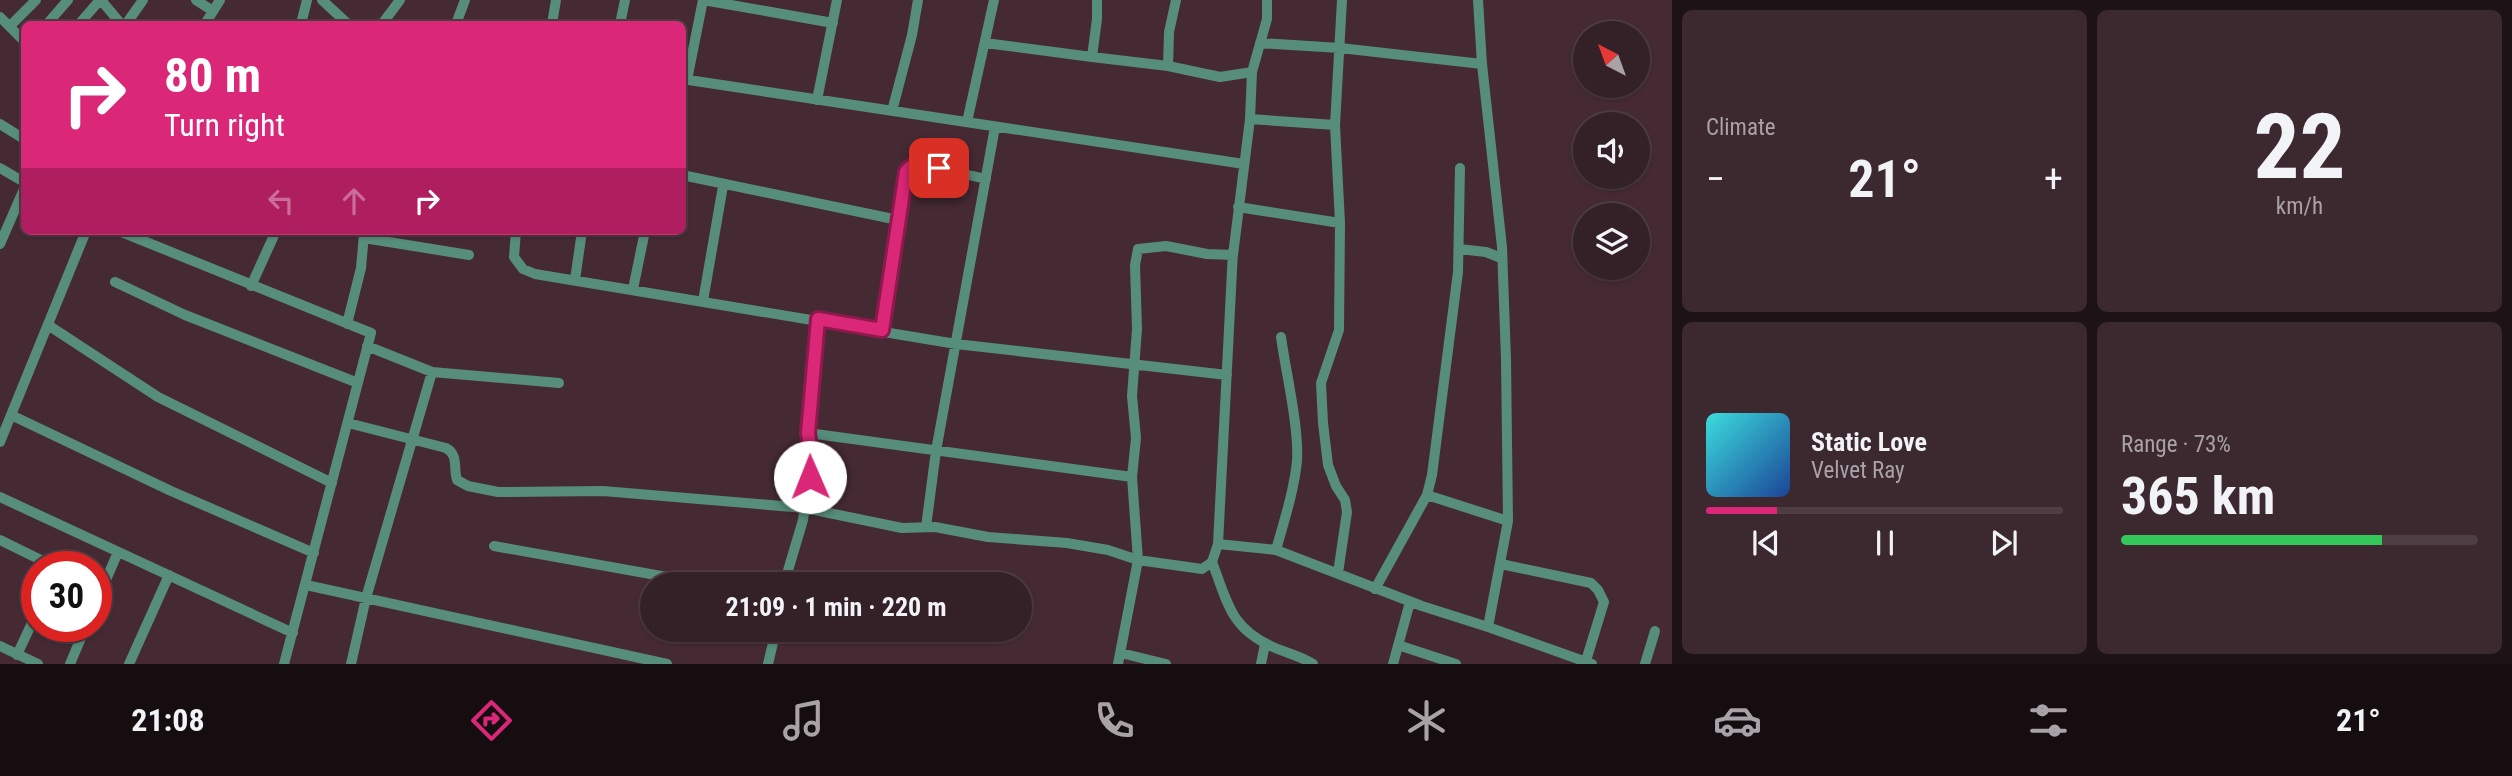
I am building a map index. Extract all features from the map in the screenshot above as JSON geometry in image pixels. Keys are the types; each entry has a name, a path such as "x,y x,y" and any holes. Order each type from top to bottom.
{"street":[{"path":"10,26 36,0"},
{"path":"50,21 68,0"},
{"path":"82,21 100,0 118,21"},
{"path":"129,21 143,0"},
{"path":"196,0 213,11"},
{"path":"207,21 219,0"},
{"path":"302,21 307,0"},
{"path":"322,0 335,5 346,21"},
{"path":"384,21 400,0"},
{"path":"457,21 465,0"},
{"path":"552,21 556,0"},
{"path":"621,21 625,0"},
{"path":"686,75 703,0 833,23"},
{"path":"817,100 837,0"},
{"path":"892,111 912,35 918,0"},
{"path":"967,122 994,0"},
{"path":"1091,57 1097,0"},
{"path":"1168,66 1169,32 1176,0"},
{"path":"348,423 413,438 451,451 455,459 457,480 481,490 603,491 805,508 902,528 926,527 988,537 1067,543 1108,550 1138,560 1202,569 1212,562 1218,544 1233,251 1250,120 1252,72 1267,19 1267,0"},
{"path":"1338,573 1347,512 1345,500 1328,465 1321,383 1339,330 1340,223 1335,125 1342,0"},
{"path":"1478,0 1502,258 1506,359 1508,521 1488,627"},
{"path":"0,17 21,38"},
{"path":"985,43 1168,66 1220,76 1252,72"},
{"path":"1260,43 1340,48 1482,64"},
{"path":"686,79 1244,164"},
{"path":"1250,120 1335,125"},
{"path":"0,124 21,137"},
{"path":"926,527 936,451 995,127"},
{"path":"882,330 906,172 916,163 986,179"},
{"path":"1375,589 1427,495 1459,249 1460,168"},
{"path":"0,169 21,180"},
{"path":"686,177 898,220"},
{"path":"703,302 723,186"},
{"path":"0,244 21,196"},
{"path":"1238,207 1340,223"},
{"path":"0,442 84,235"},
{"path":"129,235 371,334 284,664"},
{"path":"251,286 273,235"},
{"path":"347,324 361,268 364,235"},
{"path":"369,235 469,255"},
{"path":"516,235 514,257 523,269 535,274 956,344 1227,375"},
{"path":"575,280 581,235"},
{"path":"633,289 644,235"},
{"path":"1166,664 1120,658 1138,560 1132,477 1136,438 1132,396 1135,366 1135,265 1138,249 1166,246 1207,254 1233,255 1233,251"},
{"path":"1459,249 1486,252 1502,258"},
{"path":"116,282 185,314 358,383"},
{"path":"787,572 805,508 811,456 808,433 818,319"},
{"path":"48,325 158,397 332,483"},
{"path":"1276,550 1297,460 1281,337"},
{"path":"367,346 432,372 559,383"},
{"path":"351,664 366,598 432,372"},
{"path":"11,415 171,491 314,552"},
{"path":"808,433 1132,477"},
{"path":"1427,495 1508,521"},
{"path":"0,497 293,633"},
{"path":"0,540 22,551"},
{"path":"1218,544 1276,550 1410,602 1587,663 1604,602 1595,586 1501,565"},
{"path":"494,546 640,572"},
{"path":"112,566 118,552"},
{"path":"1212,562 1233,617 1243,630 1265,644 1313,664"},
{"path":"129,664 169,575"},
{"path":"306,585 667,664"},
{"path":"1393,664 1410,602"},
{"path":"1645,664 1655,632"},
{"path":"17,655 23,642"},
{"path":"70,664 79,642"},
{"path":"768,664 773,642"},
{"path":"1261,664 1265,644"},
{"path":"1398,645 1457,664"},
{"path":"0,646 38,664"}],"route":[{"path":"810,477 808,433 818,319 882,330 906,172 916,163 939,168"}]}
